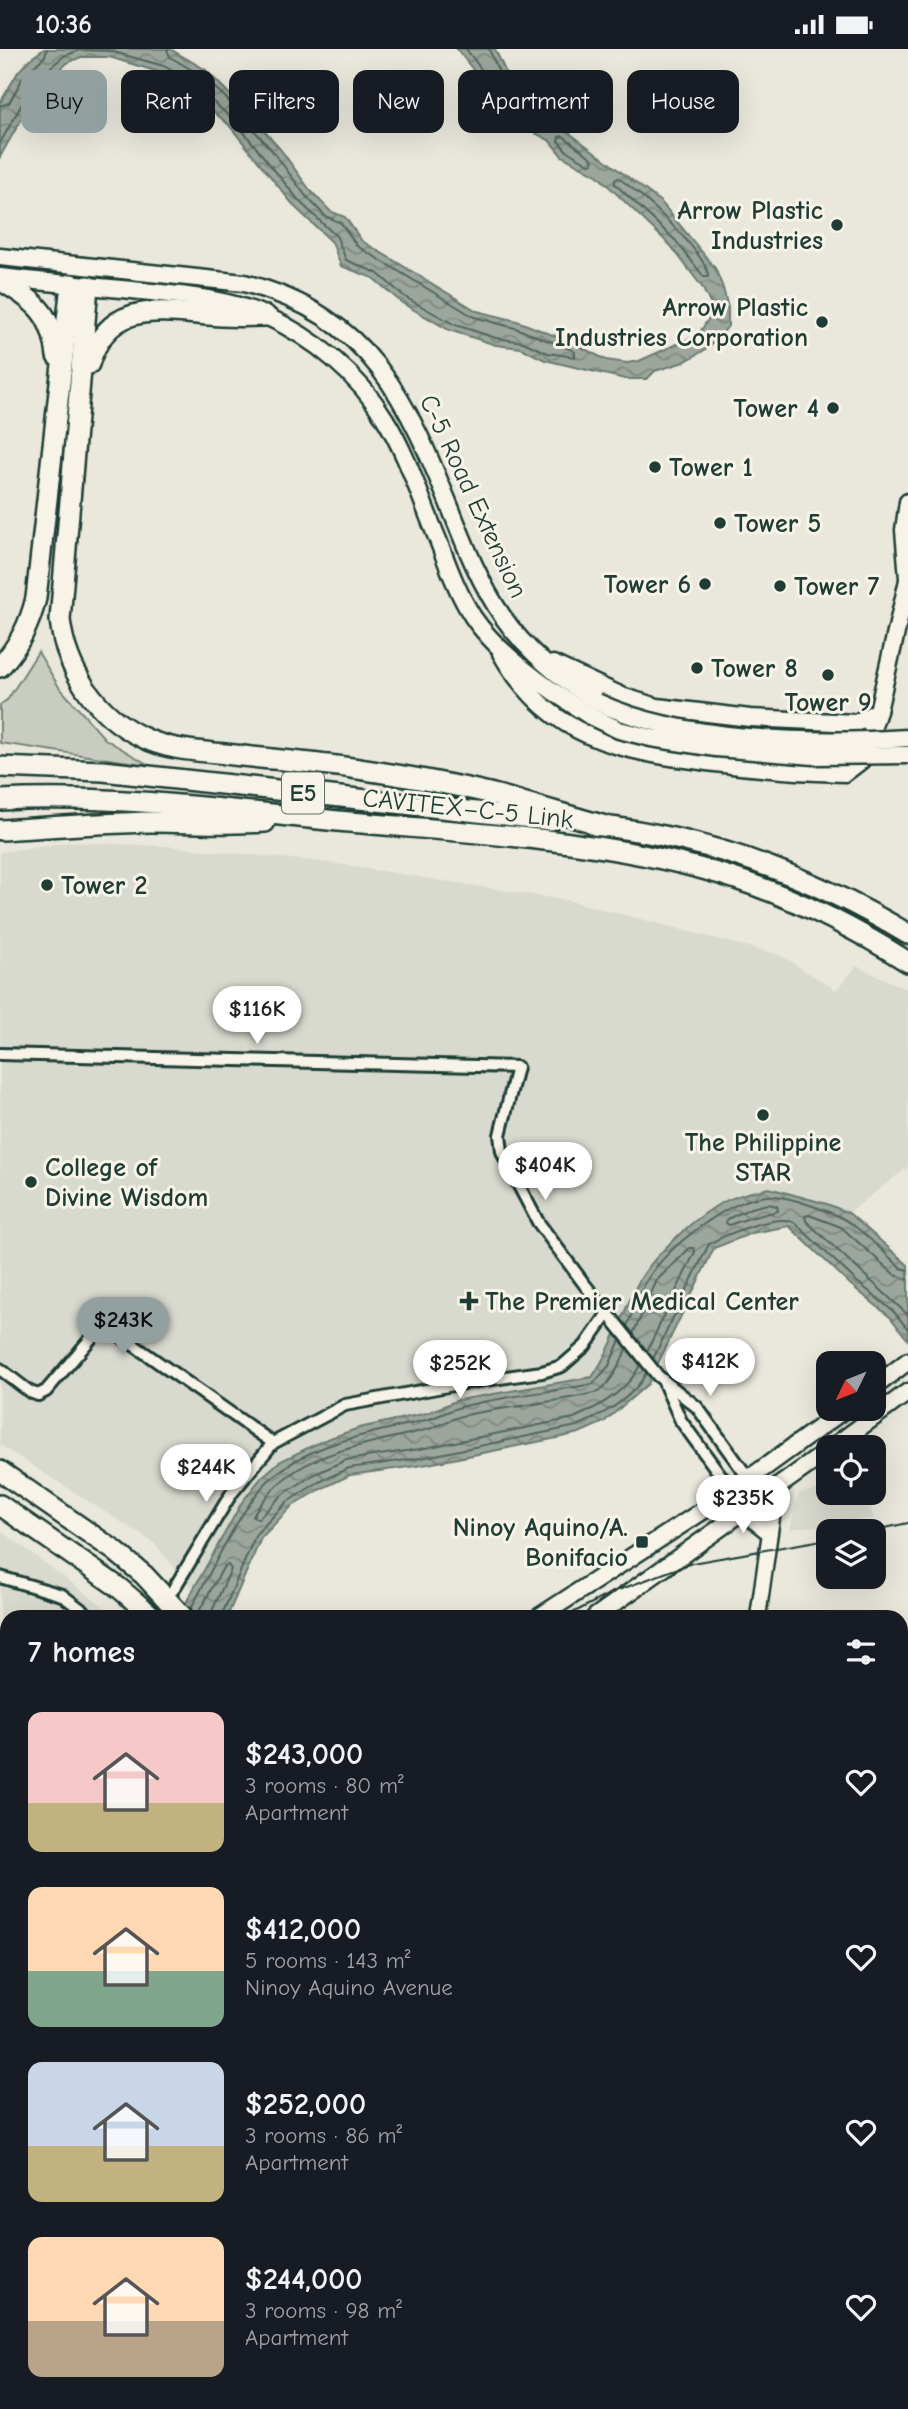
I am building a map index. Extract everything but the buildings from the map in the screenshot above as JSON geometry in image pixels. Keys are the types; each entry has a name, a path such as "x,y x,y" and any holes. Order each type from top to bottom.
{"highway":[{"path":"0,278 30,298 44,314 56,347 60,378"},
{"path":"0,667 21,638 33,613 60,378 80,285"},
{"path":"80,285 79,399 60,620 65,645 80,681 96,702 114,719 144,738 170,747 351,768 420,780 493,794 606,826"},
{"path":"79,399 95,345 102,334 123,319 141,313 163,311 222,316 266,316"},
{"name":"CAVITEX–C-5 Link","path":"0,767 103,771 606,826 664,836 741,856 801,878 908,934"},
{"name":"CAVITEX–C-5 Link","path":"0,800 121,800 550,842 663,859 767,890 852,929 908,962"},
{"path":"0,830 110,823 192,822 229,825 317,819"},
{"path":"0,1471 115,1551 144,1575 176,1610"},
{"path":"0,1505 118,1587 145,1610"}],"main road":[{"name":"C-5 Road Extension","path":"0,257 244,283 294,301 344,332 378,366 404,404 429,455 483,584 504,618 539,658 594,709 630,732 716,748 814,756 908,755"},
{"name":"C-5 Road Extension","path":"0,278 204,299 266,316 329,355 352,376 379,408 402,450 458,589 474,617 497,644 563,699 639,719 719,733 811,740 908,738"},
{"path":"497,644 512,671 540,704 558,718 599,740 644,754 741,767 845,773 862,760 878,712 908,579 904,530 908,502"},
{"path":"539,658 650,706 716,715 856,723 878,712"},
{"path":"805,772 828,765 837,748 831,730 814,721"},
{"path":"886,1378 906,1363"},
{"path":"849,1435 908,1392"},
{"path":"550,1610 732,1491 829,1421"},
{"path":"606,1610 816,1460"}],"street":[{"path":"0,1054 517,1067 500,1135 502,1150 538,1222 661,1379 697,1407 773,1511 759,1610"},
{"path":"173,1590 230,1494 272,1443 345,1405 553,1369 573,1358 608,1313"},
{"path":"0,1370 38,1395 46,1391 93,1336 115,1332 272,1443"},
{"path":"661,1379 681,1421 755,1522 769,1533"},
{"path":"0,1577 62,1595 82,1610"}],"shaded area":[{"path":"69,842 166,846 331,863 571,901 780,955 836,990 857,966 908,990 908,1167 849,1213 793,1194 686,1230 644,1271 603,1362 592,1377 458,1400 427,1413 359,1428 322,1441 279,1462 242,1502 193,1590 154,1543 0,1445 0,852"},
{"path":"816,1490 816,1505 869,1505 874,1519 816,1519 816,1526 790,1529 799,1493"},
{"path":"0,1530 109,1610 0,1610"}],"green space":[{"path":"38,652 59,687 105,739 149,765 0,743 0,705 8,699"}],"water":[{"path":"44,49 170,49 206,70 152,70 109,57 81,57 67,63 60,70 21,70 21,120 0,157 0,103 18,72"},
{"path":"457,49 495,49 505,70 473,70"},
{"path":"215,79 229,93 229,125 215,113"},
{"path":"235,133 266,133 310,190 330,211 345,217 362,241 477,311 517,321 573,343 606,360 627,363 639,361 696,338 711,315 711,305 702,287 671,246 598,176 562,156 549,140 535,133 569,133 661,202 715,268 728,308 728,326 718,339 703,351 684,362 655,371 647,379 625,379 545,360 521,348 496,345 449,330 402,303 373,278 341,266 332,242 295,207"},
{"path":"769,1188 849,1213 908,1265 908,1340 890,1317 851,1285 789,1226 752,1233 714,1248 648,1384 604,1422 579,1433 557,1438 423,1465 350,1475 291,1507 261,1538 230,1610 182,1610 242,1502 262,1477 279,1462 322,1441 359,1428 427,1413 458,1400 592,1377 611,1344 637,1285 660,1253 703,1215 740,1195"}],"tram line":[{"path":"886,1528 908,1523"},
{"path":"578,1610 613,1592 692,1563 816,1541"}],"place":[{"name":"Arrow Plastic Industries","path":"837,225"},
{"name":"Arrow Plastic Industries Corporation","path":"822,322"},
{"name":"Tower 4","path":"833,408"},
{"name":"Tower 1","path":"655,467"},
{"name":"Tower 5","path":"720,523"},
{"name":"Tower 6","path":"705,584"},
{"name":"Tower 7","path":"780,586"},
{"name":"Tower 8","path":"697,668"},
{"name":"Tower 9","path":"828,675"},
{"name":"Tower 2","path":"47,885"},
{"name":"The Philippine STAR","path":"763,1115"},
{"name":"College of Divine Wisdom","path":"31,1182"},
{"name":"The Premier Medical Center","path":"469,1301"},
{"name":"Ninoy Aquino/A. Bonifacio","path":"642,1542"}]}
